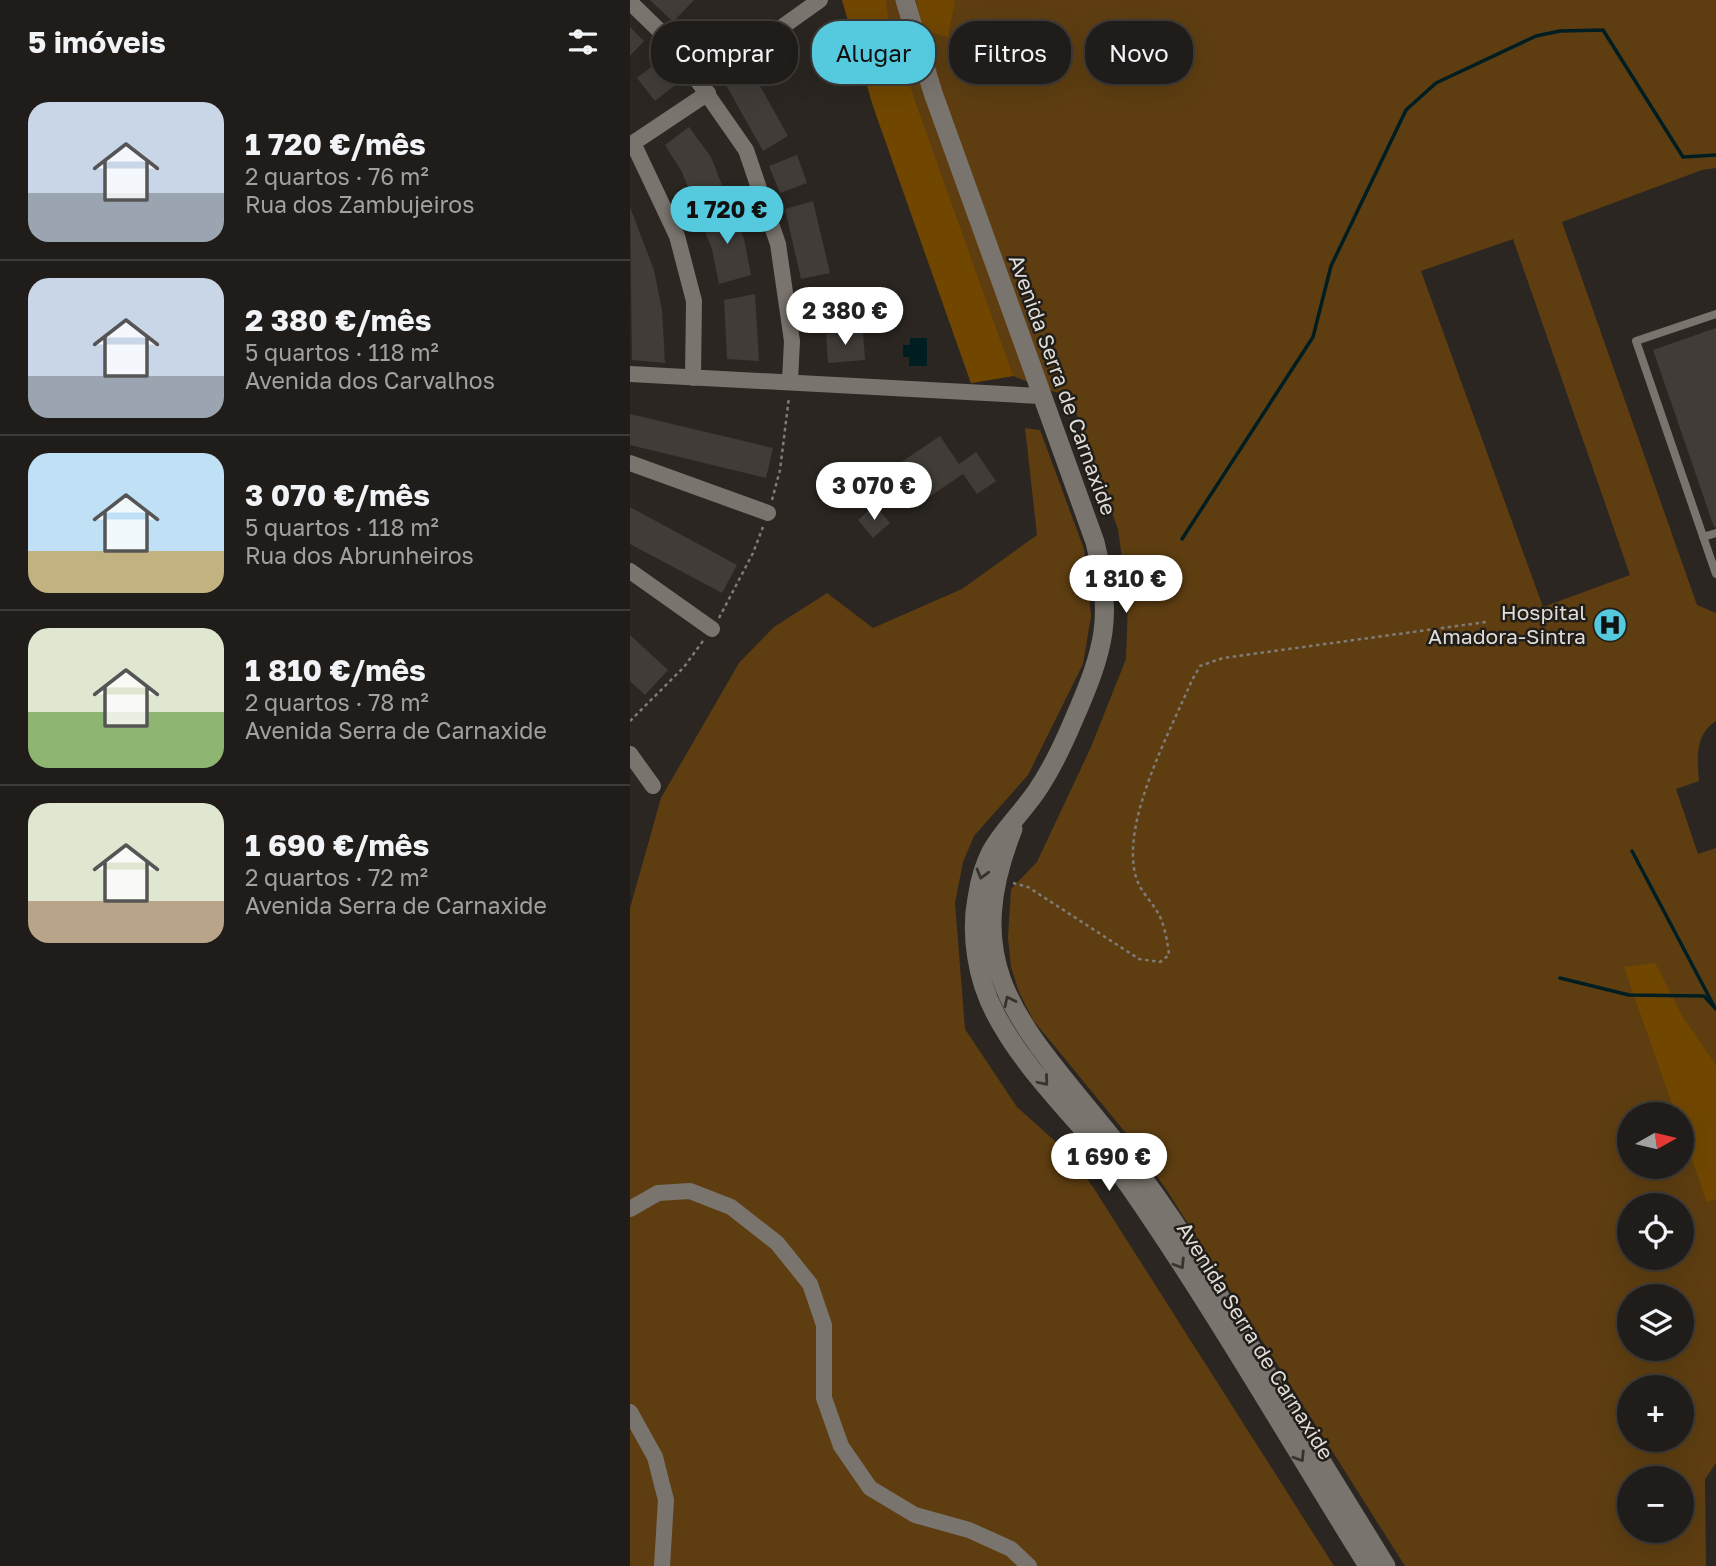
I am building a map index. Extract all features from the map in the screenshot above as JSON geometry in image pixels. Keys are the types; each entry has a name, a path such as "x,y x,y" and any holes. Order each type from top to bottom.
{"street":[{"path":"693,378 694,301 677,236 633,143 820,0"},
{"name":"Avenida Serra de Carnaxide","path":"905,0 933,93 1040,396 1095,542 1103,572 1105,627 1095,671 1052,769 1017,818 998,836 988,852 976,901 977,960 993,1010 1015,1047 1101,1150 1162,1235 1368,1566"},
{"path":"630,2 670,41 746,150 778,244 792,341 790,382"},
{"path":"630,374 1018,397 1040,396"},
{"path":"630,463 768,513"},
{"path":"630,571 712,629"},
{"path":"630,754 653,786"},
{"name":"Avenida Serra de Carnaxide","path":"1017,818 996,878 992,924 994,953 1006,996 1020,1021 1142,1175 1168,1213 1386,1566"},
{"path":"630,1209 658,1193 690,1191 731,1207 777,1243 810,1284 824,1325 824,1398 841,1446 870,1488 915,1515 969,1530 1011,1549 1029,1566"},
{"path":"630,1412 655,1457 666,1500 662,1566"}],"lane":[{"path":"1716,314 1636,341 1716,573"},
{"path":"1703,537 1716,533"}],"path":[{"path":"630,721 684,667 712,629 749,563 768,513 780,470 790,382"},
{"path":"996,878 1028,887 1139,959 1160,962 1169,955 1168,947 1160,917 1143,894 1136,876 1132,832 1186,693 1200,666 1223,658 1486,622"}],"shaded area":[{"path":"842,0 1716,0 1716,168 1702,170 1562,222 1697,605 1716,613 1716,721 1709,726 1701,740 1698,756 1699,781 1676,789 1698,854 1716,848 1716,1463 1705,1479 1706,1566 1405,1566 1166,1189 1125,1132 1033,1020 1019,992 1011,967 1008,938 1011,889 1037,862 1091,747 1126,659 1128,603 1118,529 1071,398 1013,376 971,383 867,84 935,84 935,21 848,21","holes":["1513,239 1630,575 1543,607 1421,271"]},
{"path":"842,0 886,0 889,21 848,21"},
{"path":"917,0 955,0 948,37 935,34 935,21 920,21"},
{"path":"867,84 910,84 1013,376 971,383"},
{"path":"1025,428 1040,430 1084,549 1091,616 1083,664 1028,775 974,836 963,862 955,903 965,1029 1017,1107 1066,1151 1093,1187 1334,1566 630,1566 630,908 661,798 739,663 774,627 827,593 873,628 962,589 1037,535"},
{"path":"1655,963 1682,1016 1716,1065 1716,1199 1707,1202 1694,1166 1694,1102 1671,1102 1624,967"}],"water":[{"path":"910,338 927,338 927,366 909,366 909,357 903,357 903,345 910,345"}],"building":[{"path":"650,0 694,0 674,21"},
{"path":"630,27 644,41 630,56"},
{"path":"651,67 651,84 677,84 655,101 637,78"},
{"path":"759,84 788,136 763,151 726,85"},
{"path":"689,127 711,157 722,185 692,198 682,172 665,145"},
{"path":"797,155 807,183 780,193 769,166"},
{"path":"813,201 830,273 801,279 785,209"},
{"path":"630,207 654,270 662,310 665,363 632,360"},
{"path":"732,209 744,239 751,275 719,284 712,249 700,220"},
{"path":"831,293 833,322 803,323 802,294"},
{"path":"755,294 759,361 727,359 724,300"},
{"path":"1716,328 1716,527 1714,527 1653,350"},
{"path":"863,331 865,360 828,363 826,334"},
{"path":"630,414 773,448 766,478 630,445"},
{"path":"940,436 959,464 976,452 996,481 977,494 963,474 916,506 891,469"},
{"path":"875,505 890,523 873,538 858,520"},
{"path":"630,507 737,565 722,593 630,544"},
{"path":"630,635 668,670 645,695 630,681"}],"waterway":[{"path":"1182,539 1313,337 1331,266 1406,110 1436,83 1536,36 1560,31 1603,30 1683,157 1716,155"},
{"path":"1632,851 1714,1006"},
{"path":"1560,978 1629,995 1704,996 1716,1009"}],"place":[{"name":"Hospital Amadora-Sintra","path":"1610,625"}]}
